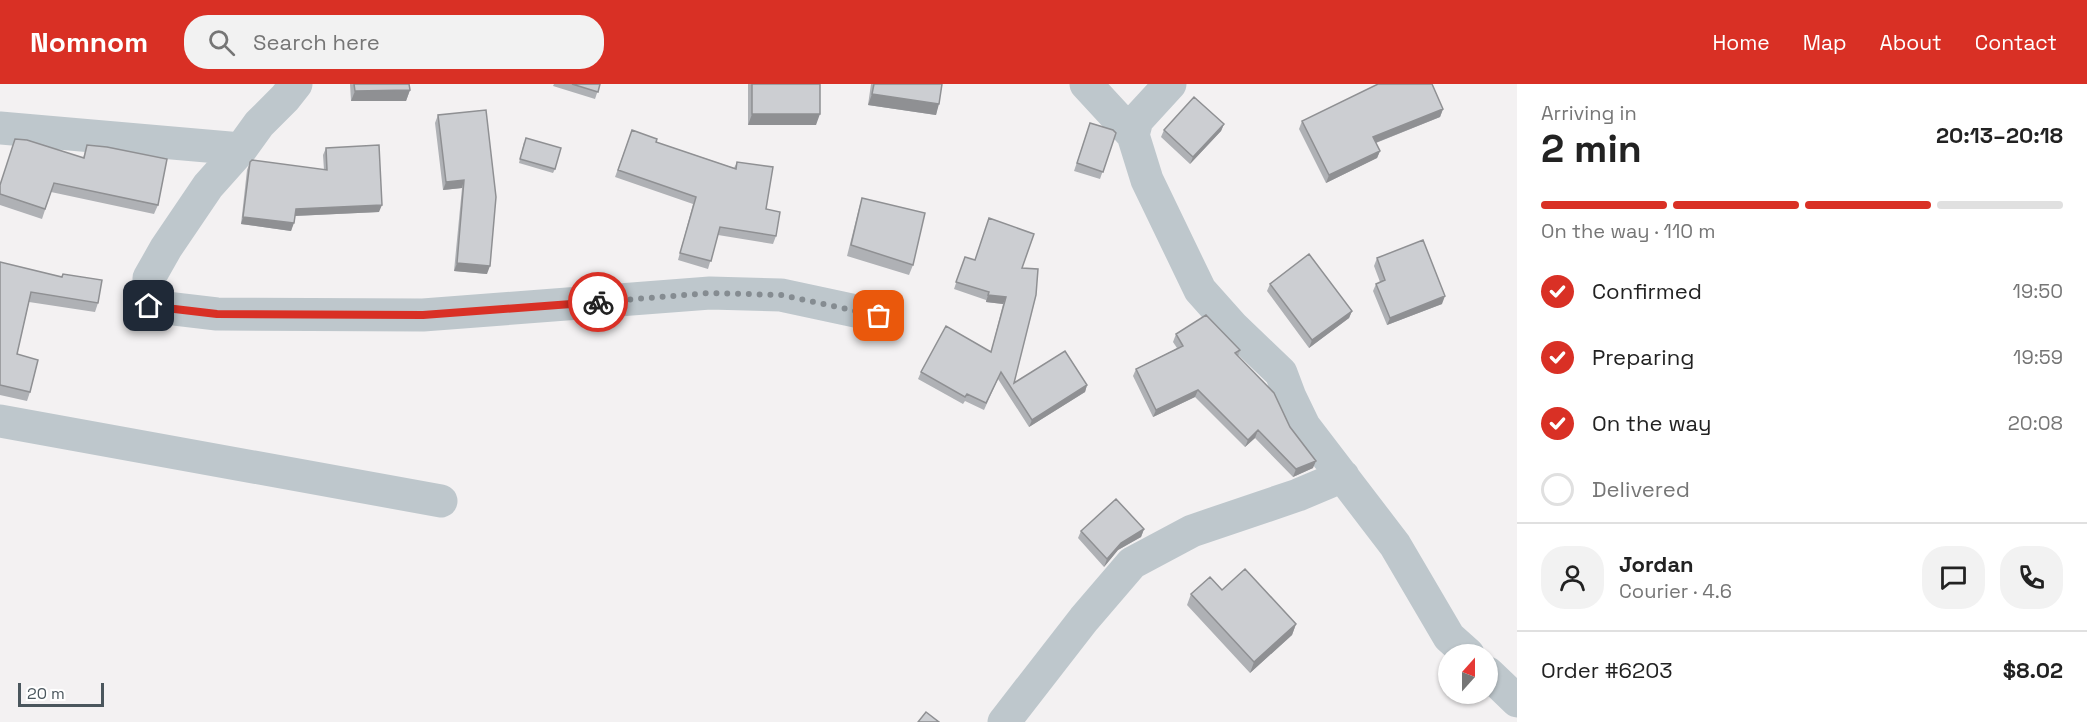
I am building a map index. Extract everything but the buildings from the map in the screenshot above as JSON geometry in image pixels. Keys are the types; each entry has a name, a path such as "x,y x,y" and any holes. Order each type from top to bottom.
{"street":[{"path":"296,84 259,124 241,149 208,186 166,248 149,278 149,306 217,314 423,315 710,293 781,295 879,316"},
{"path":"1086,84 1133,135 1147,180 1200,290 1233,327 1281,374 1305,426 1395,545 1449,637 1457,644"},
{"path":"1133,135 1137,120 1170,84"},
{"path":"0,128 241,149"},
{"path":"0,421 441,501"},
{"path":"1004,722 1131,563 1192,531 1298,495 1343,476"},
{"path":"1498,683 1517,701"}],"way so far":[{"path":"598,302 710,293 781,295 879,316"}],"route":[{"path":"149,306 217,314 423,315 598,302"}]}
